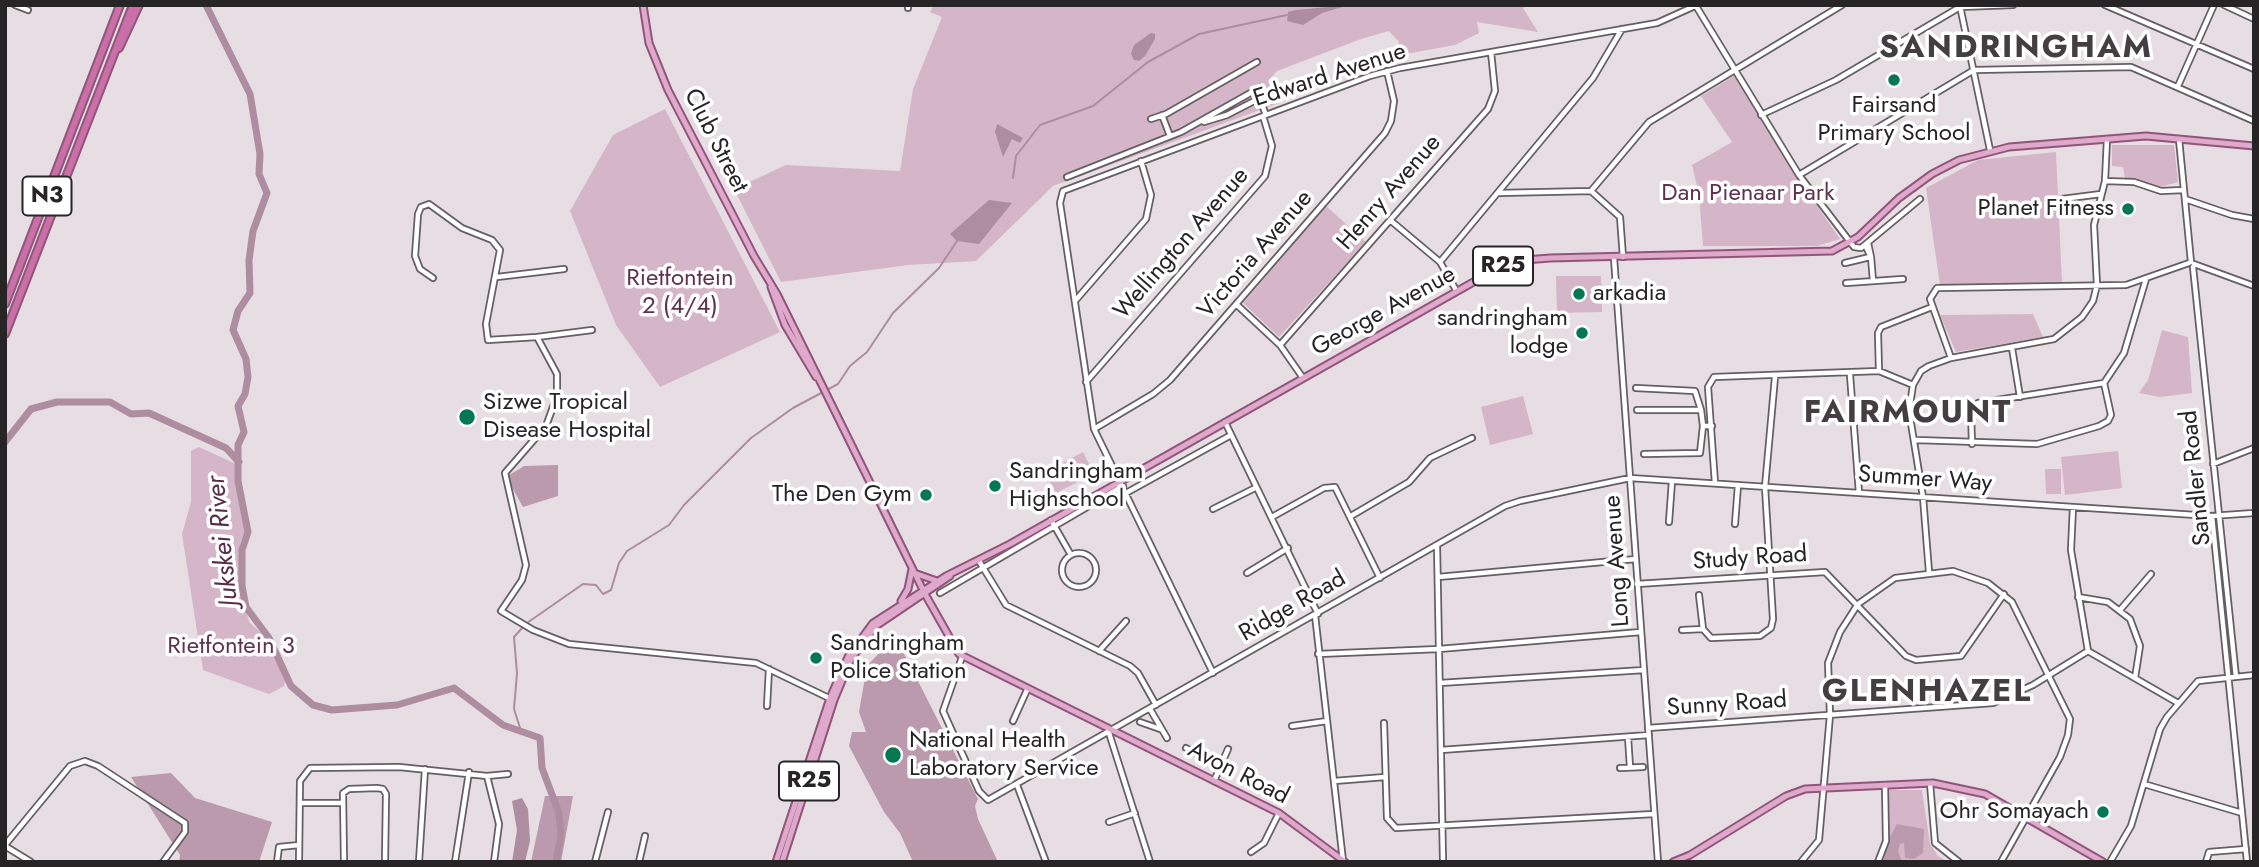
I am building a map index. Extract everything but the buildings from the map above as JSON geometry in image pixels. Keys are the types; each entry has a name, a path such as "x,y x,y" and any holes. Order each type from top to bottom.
{"highway":[{"name":"N3","path":"5,304 120,5"},
{"name":"N3","path":"5,334 133,5"},
{"path":"115,52 125,38 139,5"}],"main road":[{"name":"Club Street","path":"643,5 649,43 668,90 771,287 785,325 816,377 948,638 962,657"},
{"name":"George Avenue","path":"924,592 1053,523 1225,421 1457,290 1517,261 1821,253 1851,242 1919,182 1959,160 1990,150 2105,139 2179,139"},
{"name":"R25","path":"2179,139 2254,146"},
{"path":"898,605 908,589 913,570 938,581"},
{"name":"George Avenue","path":"924,592 950,576"},
{"name":"R25","path":"776,862 842,669 861,637 873,623 898,605 924,592"},
{"name":"R25","path":"782,862 793,835 832,699 845,671 864,639 890,615 924,592"},
{"name":"Avon Road","path":"962,657 1279,813 1344,861"},
{"path":"1673,862 1690,855 1786,796 1805,789 1930,783 1985,794 2103,862"}],"street":[{"path":"15,5 28,10"},
{"path":"1591,191 1649,122 1842,5"},
{"path":"1762,115 1836,80 1960,6 2013,5"},
{"path":"2105,5 2254,69"},
{"path":"2178,86 2214,5"},
{"path":"2224,5 2254,19"},
{"path":"1696,6 1799,175 1858,249 1920,199"},
{"name":"Edward Avenue","path":"1074,302 1060,200 1063,191 1387,71 1667,21 1696,6"},
{"path":"1960,6 1990,150"},
{"path":"1440,262 1593,78 1622,29"},
{"name":"Henry Avenue","path":"1280,345 1488,109 1495,91 1491,52"},
{"path":"1151,118 1162,115 1257,62"},
{"path":"1799,175 1973,70 2131,67 2254,121"},
{"name":"Victoria Avenue","path":"1094,429 1158,390 1385,132 1391,121 1394,101 1387,71"},
{"path":"1067,177 1170,136 1261,87"},
{"path":"1199,122 1223,117 1256,100 1261,102 1264,116"},
{"path":"1222,109 1223,117"},
{"path":"1162,115 1170,136"},
{"name":"Wellington Avenue","path":"1086,382 1265,176 1272,151 1264,116"},
{"path":"1929,572 1916,440 1909,411 1913,385 1925,368 1951,358 2054,339 2068,331 2090,305 2097,285 2094,225 2105,181 2105,139"},
{"name":"Sandler Road","path":"2179,139 2213,464 2215,516 2236,677"},
{"path":"1141,160 1151,195 1149,212 1140,227 1074,302 1094,429 1213,673"},
{"path":"2105,181 2134,182 2161,191 2184,190"},
{"path":"1497,194 1591,191 1620,217 1623,257"},
{"path":"2062,199 2101,194"},
{"path":"2185,199 2232,215 2254,219"},
{"path":"433,278 420,269 415,256 419,210 429,204 455,224 497,245 500,256 486,324 488,340 592,330"},
{"path":"1390,220 1440,262 1457,290"},
{"path":"1866,244 1871,257 1874,281"},
{"path":"1845,263 1871,257"},
{"name":"Long Avenue","path":"1614,258 1658,862"},
{"path":"1951,358 1932,307 1930,295 1937,288 2126,285 2192,264 2254,286"},
{"path":"497,277 564,269"},
{"path":"1846,283 1903,279"},
{"path":"1916,440 1972,444 2040,444 2105,424 2110,419 2111,410 2104,383 2125,349 2146,279"},
{"path":"1236,304 1280,345 1303,378"},
{"path":"1879,371 1878,333 1881,327 1932,307"},
{"path":"537,337 555,364 557,396 540,435 505,473 526,561 522,580 501,611 533,630 569,644 748,662 832,699"},
{"path":"2012,348 2020,397"},
{"path":"1715,483 1709,387 1712,379 1717,376 1775,377 1879,371 1913,385"},
{"path":"1850,374 1859,493"},
{"path":"1699,595 1703,629 1707,636 1717,640 1767,633 1773,619 1765,487 1775,377"},
{"path":"1972,444 1971,412 1975,405 2104,383"},
{"path":"1636,387 1695,391 1703,426 1700,453 1644,454"},
{"path":"1637,410 1701,410"},
{"path":"1225,421 1255,488 1288,548 1316,614 1318,654 1344,861"},
{"path":"1703,426 1712,426"},
{"path":"1126,493 1231,435"},
{"path":"1351,516 1409,482 1430,458 1472,438"},
{"path":"2213,464 2254,448"},
{"name":"Summer Way","path":"1630,478 2215,516 2254,513"},
{"name":"Ridge Road","path":"962,657 943,711 979,791 986,800 1017,785 1514,502 1630,478"},
{"path":"1669,522 1672,481"},
{"path":"1735,524 1738,485"},
{"path":"1272,517 1330,486 1339,491 1380,578"},
{"path":"1213,509 1255,488"},
{"path":"2073,507 2071,550 2088,651 2178,703"},
{"path":"2215,516 2247,862"},
{"path":"1053,523 1071,555"},
{"name":"George Avenue","path":"940,593 1053,523"},
{"path":"1437,544 1443,862"},
{"path":"1247,572 1288,548"},
{"path":"1071,555 1087,555 1094,563 1095,574 1085,586 1069,583 1062,574 1063,563 1071,555"},
{"path":"1438,577 1636,559"},
{"path":"979,561 1006,605 1135,669 1156,705"},
{"name":"Study Road","path":"1637,584 1825,572 1906,656 1916,660 1957,657 1967,652 2004,594"},
{"path":"1801,862 1818,843 1830,715 1828,663 1840,632 1858,604 1895,578 1929,572 1962,572 2004,594 2017,609 2069,715 2070,727 2060,757 2001,862"},
{"path":"2120,610 2151,574"},
{"path":"2078,597 2108,602 2132,622 2140,643 2135,678"},
{"path":"1099,651 1126,621"},
{"path":"1682,630 1703,629"},
{"path":"1318,654 1439,649 1641,632"},
{"name":"Sunny Road","path":"1648,728 1993,703 2051,675 2088,651"},
{"path":"767,706 769,669"},
{"path":"1440,683 1644,670"},
{"path":"2110,862 2130,826 2160,729 2178,703 2198,681 2254,675"},
{"path":"1013,721 1027,690"},
{"path":"1150,708 1167,738"},
{"path":"1140,722 1161,729"},
{"path":"1292,726 1327,722"},
{"path":"1384,723 1387,818 1392,826 1442,828 1654,814"},
{"path":"1110,732 1150,862"},
{"name":"Sunny Road","path":"1441,750 1649,735"},
{"path":"1628,737 1630,767"},
{"path":"1186,748 1221,766"},
{"path":"1214,781 1228,749"},
{"path":"31,862 5,845 70,766 85,761 98,766 185,823 183,835 163,862"},
{"path":"1620,768 1643,767"},
{"path":"299,862 301,778 310,768 425,769 487,776 508,774"},
{"path":"419,862 425,807 425,769"},
{"path":"455,862 469,772"},
{"path":"487,776 499,824 494,862"},
{"path":"1334,781 1385,777"},
{"path":"1930,783 1935,843 1959,862"},
{"path":"2144,784 2242,813"},
{"path":"1017,785 1046,862"},
{"path":"1878,862 1886,841 1885,785"},
{"path":"344,862 343,793 349,789 385,790 385,862"},
{"path":"300,803 343,803"},
{"path":"595,862 608,811"},
{"path":"1109,822 1135,813"},
{"path":"1251,852 1264,844 1279,813"},
{"path":"639,862 645,836"},
{"path":"277,862 279,848 299,845"},
{"path":"2206,862 2209,852 2246,849"}],"green space":[{"path":"934,5 1530,5 1523,8 1538,32 1477,22 1479,33 1455,45 1400,55 1395,53 1399,42 1389,31 1361,39 1277,71 1268,81 1271,90 1265,93 1279,103 1053,186 976,261 908,265 781,282 734,189 786,165 900,171 913,89 942,17 930,12"},
{"name":"Dan Pienaar Park","path":"1734,76 1797,177 1840,239 1817,246 1703,246 1699,195 1692,165 1732,142 1701,96"},
{"name":"Rietfontein 2 (4/4)","path":"665,109 780,332 660,387 616,325 570,211 613,135"},
{"path":"2112,145 2174,145 2178,182 2160,187 2125,178 2123,167 2112,166"},
{"path":"2056,152 2062,284 1940,285 1926,188 1978,160"},
{"path":"1326,206 1366,242 1279,337 1243,303"},
{"name":"arkadia","path":"1556,276 1601,276 1602,312 1557,313"},
{"path":"2033,314 2043,337 1956,352 1940,315"},
{"path":"2162,330 2188,337 2192,393 2160,397 2139,393 2148,380"},
{"path":"1523,396 1533,434 1490,445 1481,407"},
{"name":"Rietfontein 3","path":"199,447 236,464 235,482 241,497 246,529 240,544 240,585 249,622 268,639 286,678 284,686 269,694 203,670 182,534 191,502 191,451"},
{"path":"2118,451 2122,488 2065,495 2061,457"},
{"path":"1083,452 1094,474 1056,493 1045,472"},
{"path":"2045,469 2061,469 2061,494 2046,494"},
{"path":"1886,790 1922,790 1930,844 1938,856 1948,862 1880,862 1887,846"}],"shaded area":[{"path":"1349,5 1322,13 1303,25 1287,21 1288,12"},
{"path":"1151,33 1155,34 1155,39 1145,56 1139,61 1134,60 1131,54 1134,45"},
{"path":"997,124 1023,138 1020,143 1012,139 1003,157 995,132"},
{"path":"989,200 1012,203 979,244 957,241 950,234"},
{"path":"558,465 558,496 523,507 506,477 524,466"},
{"name":"National Health Laboratory Service","path":"895,636 978,799 975,806 978,819 998,862 913,862 900,833 884,812 849,746 852,732 866,732 859,712 867,666"},
{"path":"171,773 195,798 272,822 259,862 179,862 180,855 131,777"},
{"path":"545,796 573,796 561,862 531,862"},
{"path":"522,798 528,809 530,841 525,862 512,862 517,830 512,801"},
{"path":"1897,824 1924,829 1923,853 1914,859 1905,858 1904,843 1900,844 1898,851 1902,862 1883,862 1890,837"}],"waterway":[{"name":"Jukskei River","path":"206,5 250,94 260,154 259,174 267,193 253,231 249,260 250,293 238,311 233,330 246,359 248,377 245,394 238,406 244,432 238,445 238,481 248,532 242,550 242,586 246,607 269,638 291,686 313,705 332,710 397,705 454,688 503,725 540,738 542,768 559,813 561,836 556,862"},
{"path":"1013,178 1016,156 1040,125 1093,106 1148,62 1199,34 1287,15"},
{"path":"527,623 583,584 596,585 603,594 611,590 619,563 627,551 669,525 684,505 751,438 793,408 838,384 850,366 867,352 893,313 939,268 957,241"},
{"path":"5,442 31,409 57,402 110,402 131,414 149,413 226,448 239,462"},
{"path":"521,731 514,709 517,673 514,637 523,627"}],"place":[{"name":"Fairsand Primary School","path":"1894,80"},
{"name":"Planet Fitness","path":"2128,209"},
{"name":"arkadia","path":"1579,294"},
{"name":"sandringham lodge","path":"1582,333"},
{"name":"Sizwe Tropical Disease Hospital","path":"467,417"},
{"name":"Sandringham Highschool","path":"995,486"},
{"name":"The Den Gym","path":"926,495"},
{"name":"Sandringham Police Station","path":"816,658"},
{"name":"National Health Laboratory Service","path":"893,755"},
{"name":"Ohr Somayach","path":"2103,812"}],"district":[{"name":"SANDRINGHAM","path":"2016,49"},
{"name":"FAIRMOUNT","path":"1908,414"},
{"name":"GLENHAZEL","path":"1927,693"}]}
